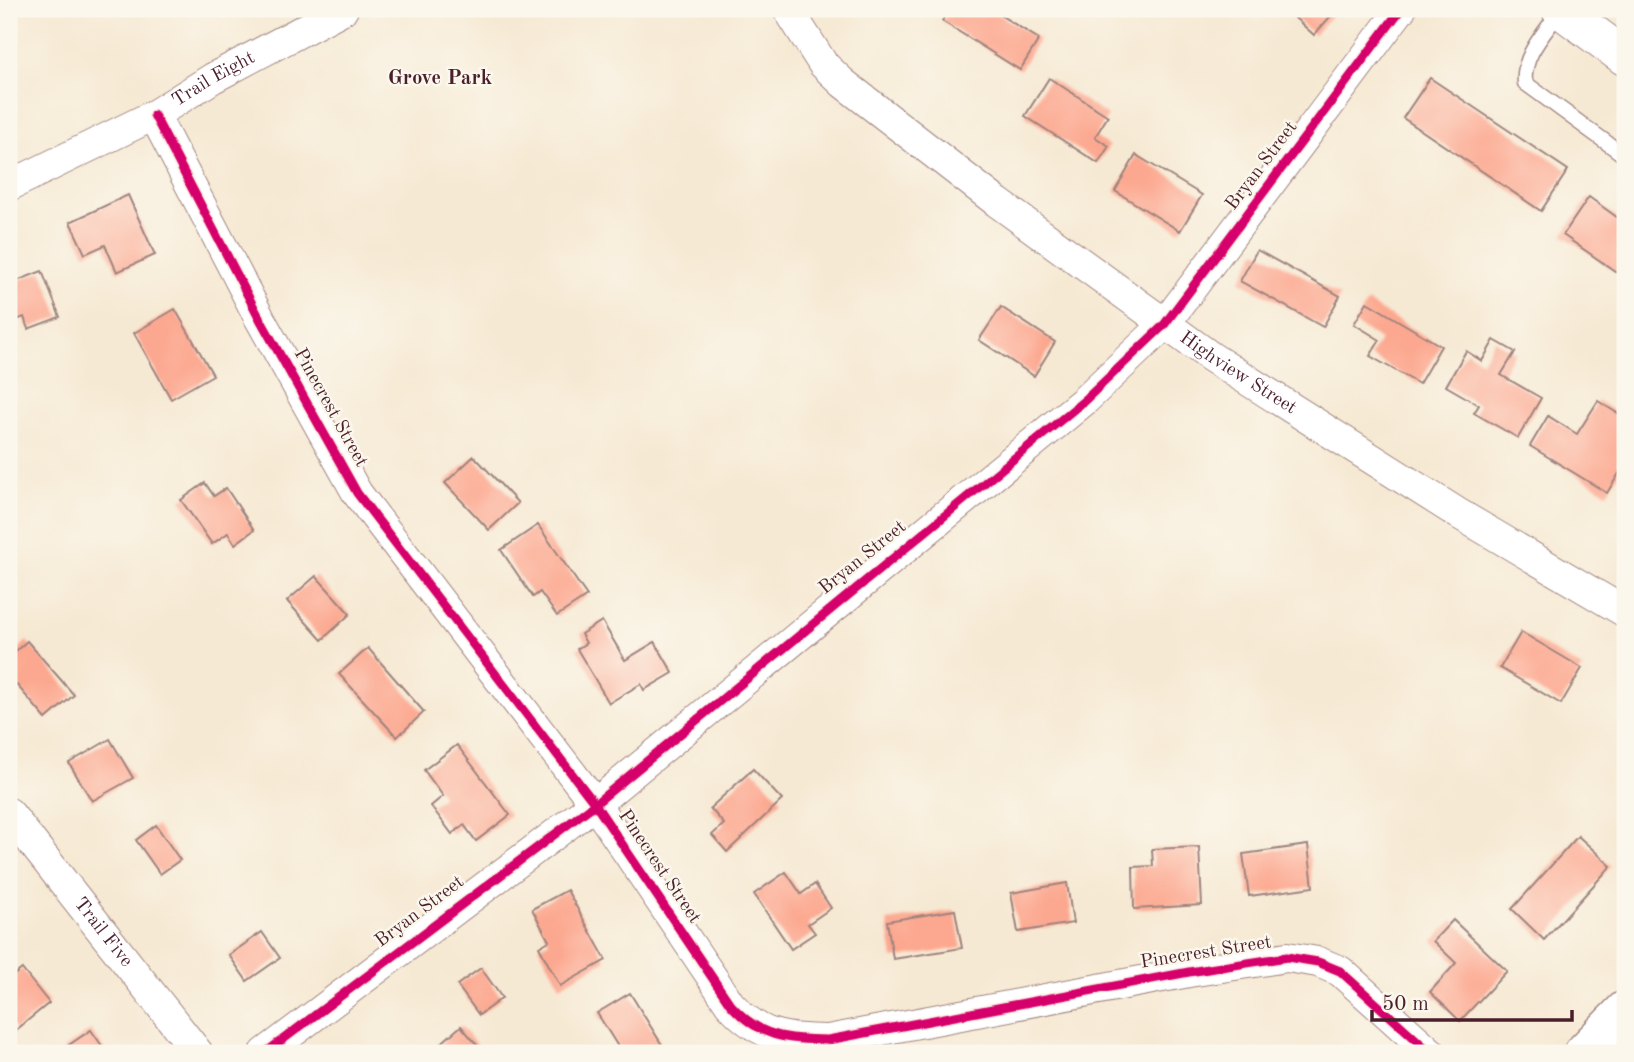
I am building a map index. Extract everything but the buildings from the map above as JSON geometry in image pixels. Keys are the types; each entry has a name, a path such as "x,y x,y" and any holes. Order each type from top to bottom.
{"main road":[{"path":"1583,1053 1625,1010"}],"street":[{"name":"Trail Eight","path":"9,186 154,115 213,78 343,9"},
{"name":"Highview Street","path":"788,9 823,64 843,83 1164,325 1459,514 1625,612"},
{"name":"Bryan Street","path":"265,1053 595,804 1085,400 1164,325 1401,9"},
{"path":"1560,9 1625,57"},
{"name":"Pinecrest Street","path":"154,115 260,319 357,493 595,804 730,1004 747,1023 778,1036 828,1040 1189,972 1287,957 1318,962 1340,971 1431,1053"},
{"name":"Trail Five","path":"9,813 198,1053"}],"lane":[{"path":"1560,9 1528,58 1524,70 1525,83 1625,156"}],"cycle path":[{"path":"265,1053 595,804 1085,400 1164,325 1401,9"},
{"path":"154,115 260,319 357,493 595,804 730,1004 752,1024 786,1037 828,1040 1189,972 1287,957 1318,962 1340,971 1431,1053"}],"district":[{"name":"Grove Park","path":"440,78"}]}
